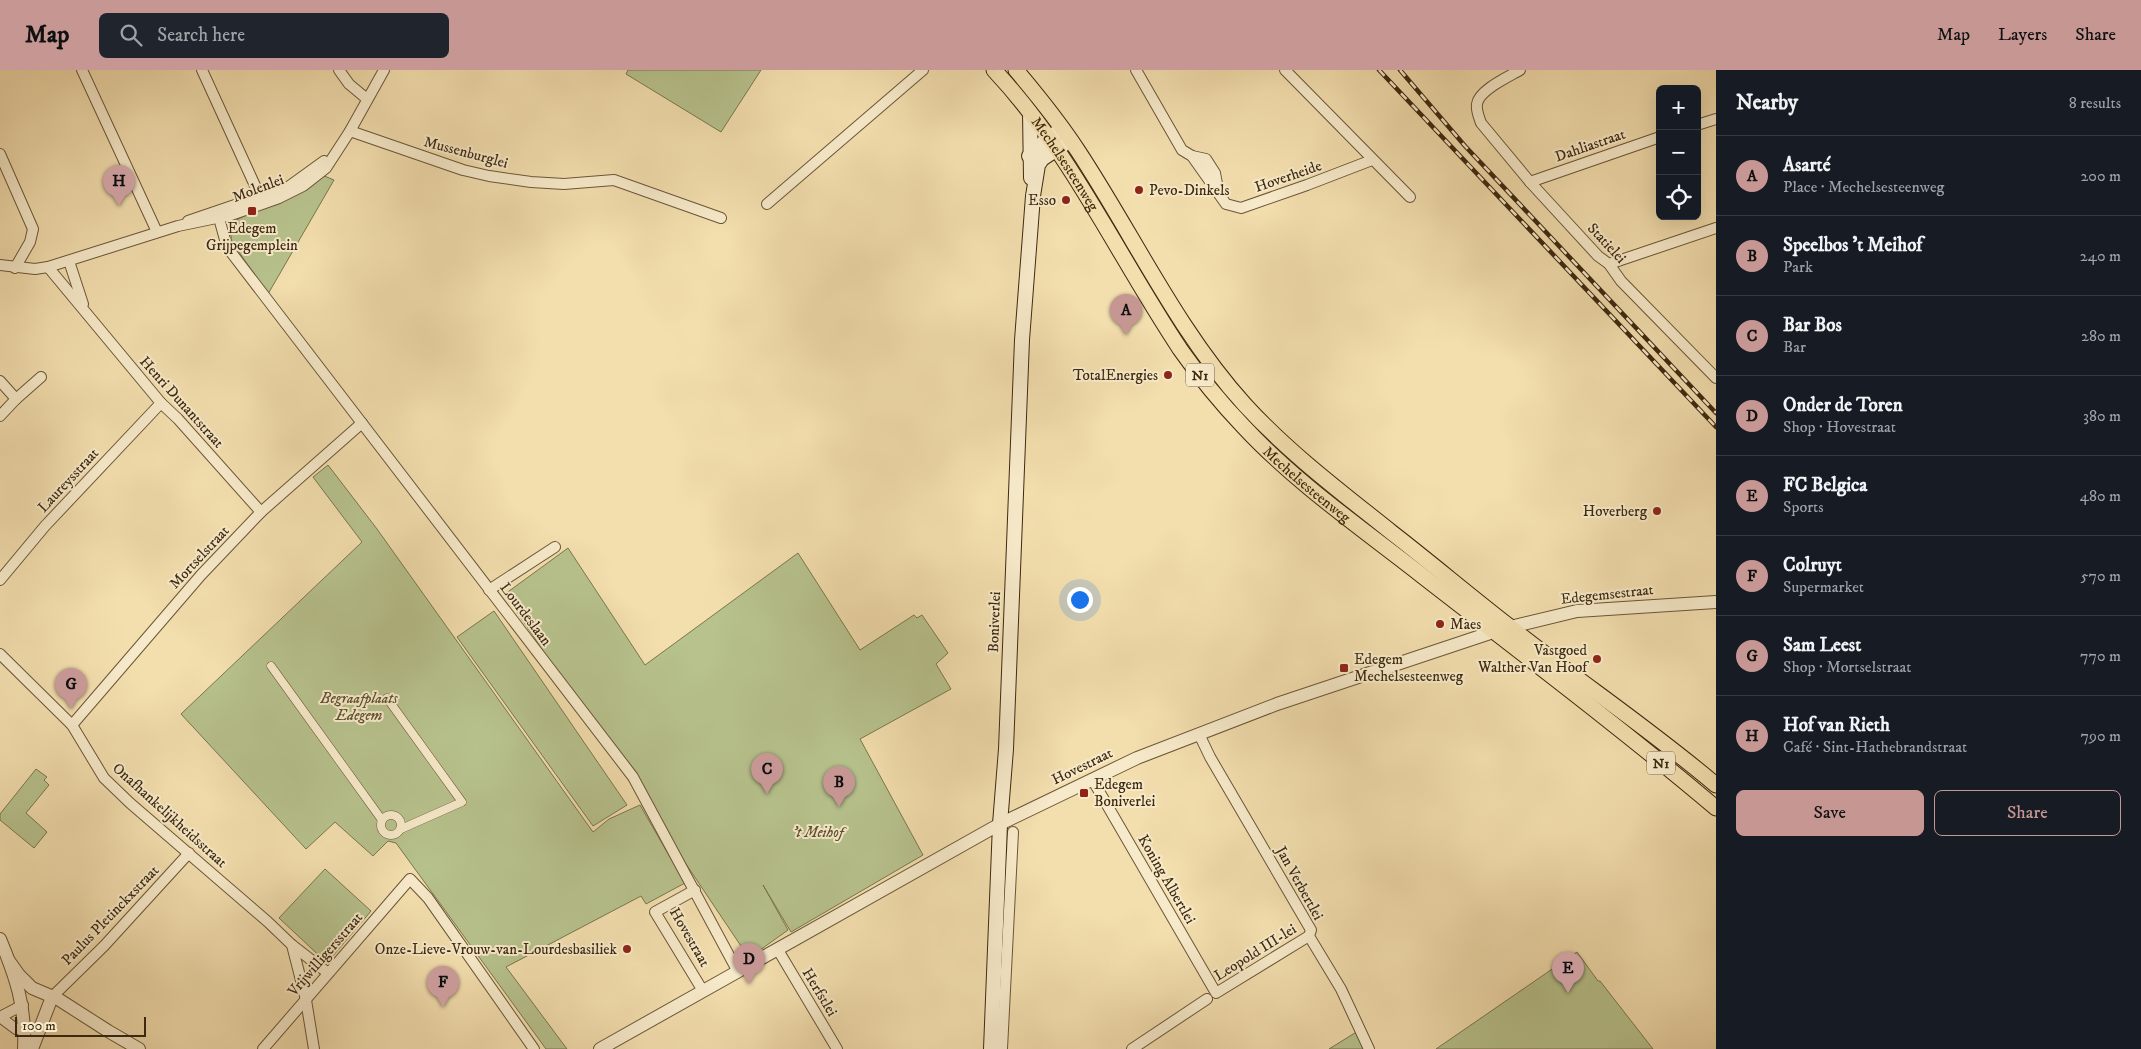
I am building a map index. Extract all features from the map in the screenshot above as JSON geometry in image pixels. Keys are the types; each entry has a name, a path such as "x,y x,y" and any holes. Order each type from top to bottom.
{"main road":[{"name":"Mechelsesteenweg","path":"994,70 1030,112 1053,143 1180,349 1213,393 1288,470 1502,630 1618,707 1716,785"},
{"name":"Mechelsesteenweg","path":"1016,70 1067,135 1181,321 1200,349 1245,406 1308,466 1502,630 1535,663 1716,808"},
{"name":"Boniverlei","path":"1030,112 1029,156 1033,196"},
{"path":"1029,156 1067,135"},
{"name":"Boniverlei","path":"991,1049 1000,824 1006,749 1022,340 1033,196 1038,165 1053,143"}],"street":[{"path":"82,70 156,232"},
{"path":"202,70 261,200"},
{"path":"339,70 349,84 366,99"},
{"path":"0,265 15,268 48,267 178,226 200,215 261,200 288,187 335,152 350,131 366,99 384,70"},
{"path":"767,204 923,70"},
{"name":"Hoverheide","path":"1136,70 1182,150 1192,156 1229,206 1241,208 1372,160"},
{"path":"1285,70 1410,197"},
{"name":"Statielei","path":"1520,70 1481,95 1477,103 1477,112 1481,123 1530,182 1598,256 1609,264 1621,281 1716,378"},
{"path":"1701,124 1716,119"},
{"name":"Mussenburglei","path":"350,131 454,167 489,176 531,182 564,184 614,180 722,218"},
{"name":"Dahliastraat","path":"1530,182 1656,138"},
{"path":"0,154 33,229 30,242 15,268"},
{"name":"Molenlei","path":"178,226 219,218 261,200"},
{"name":"Lourdeslaan","path":"219,218 228,247 633,777 738,972"},
{"path":"1609,264 1716,228"},
{"name":"Henri Dunantstraat","path":"69,261 84,310"},
{"name":"Henri Dunantstraat","path":"48,267 161,403 178,419 261,512"},
{"path":"0,416 41,377"},
{"path":"0,381 16,399"},
{"name":"Laureysstraat","path":"0,580 46,526 161,403"},
{"name":"Mortselstraat","path":"72,725 201,575 261,512 362,423"},
{"path":"489,590 555,547"},
{"name":"Edegemsestraat","path":"1502,630 1586,610 1716,602"},
{"name":"Hovestraat","path":"600,1049 1000,824 1137,758 1277,704 1502,630"},
{"name":"Onafhankelijkheidsstraat","path":"0,654 72,725 104,778 292,945 328,973"},
{"path":"271,666 382,820 382,830 386,835 396,835 401,829 462,802 387,698"},
{"name":"Jan Verbertlei","path":"1199,734 1210,757 1311,930 1309,936 1341,989 1369,1049"},
{"name":"Koning Albertlei","path":"1092,779 1211,996"},
{"path":"382,820 387,816 397,817 401,822 401,829"},
{"path":"1002,1049 1013,832"},
{"name":"Paulus Pletinckxstraat","path":"52,997 104,946 189,853"},
{"name":"Vrijwilligersstraat","path":"263,1049 410,879 428,898 534,1049"},
{"name":"Hovestraat","path":"695,890 655,912 703,991"},
{"name":"Leopold III-lei","path":"1132,1049 1211,996 1309,936"},
{"path":"0,939 23,1005 24,1049"},
{"path":"292,945 306,1000 314,1049"},
{"name":"Herfstlei","path":"778,950 837,1049"},
{"path":"9,961 32,988 52,997"},
{"path":"40,1029 16,1029 0,1017 23,1005 29,998 37,994 58,998 108,1031 140,1049"},
{"path":"32,1049 52,997"}],"green space":[{"path":"628,70 761,70 721,132 626,74"},
{"path":"322,175 334,180 268,294 232,242 229,224"},
{"name":"Begraafplaats Edegem","path":"328,465 377,529 593,832 609,819 640,805 685,883 646,904 641,896 506,967 567,1049 546,1049 396,843 388,841 373,856 335,822 306,849 181,714 362,542 313,477"},
{"name":"'t Meihof","path":"568,548 645,665 798,553 860,650 914,615 917,618 922,615 948,653 936,664 951,689 860,739 923,855 791,932 763,885 788,930 749,958 505,594"},
{"path":"494,611 627,805 593,826 457,637"},
{"path":"36,769 47,777 44,780 49,785 26,813 47,832 34,848 0,820 0,814"},
{"path":"325,869 371,911 327,963 279,918"},
{"path":"1577,952 1653,1049 1436,1049"},
{"path":"1358,1031 1365,1049 1329,1049"}],"railway":[{"path":"1379,70 1716,427"},
{"path":"1400,70 1465,146 1716,413"}],"place":[{"name":"Pevo-Dinkels","path":"1139,190"},
{"name":"Esso","path":"1066,200"},
{"name":"Hof van Rieth","path":"119,206"},
{"name":"Edegem Grijpegemplein","path":"252,211"},
{"name":"Asarté","path":"1126,335"},
{"name":"TotalEnergies","path":"1168,375"},
{"name":"Hoverberg","path":"1657,511"},
{"name":"Maes","path":"1440,624"},
{"name":"Vastgoed Walther Van Hoof","path":"1597,659"},
{"name":"Edegem Mechelsesteenweg","path":"1344,668"},
{"name":"Sam Leest","path":"71,709"},
{"name":"Edegem Boniverlei","path":"1084,793"},
{"name":"Bar Bos","path":"767,794"},
{"name":"Speelbos 't Meihof","path":"839,807"},
{"name":"Onze-Lieve-Vrouw-van-Lourdesbasiliek","path":"627,949"},
{"name":"Onder de Toren","path":"749,984"},
{"name":"FC Belgica","path":"1568,993"},
{"name":"Colruyt","path":"443,1007"}]}
